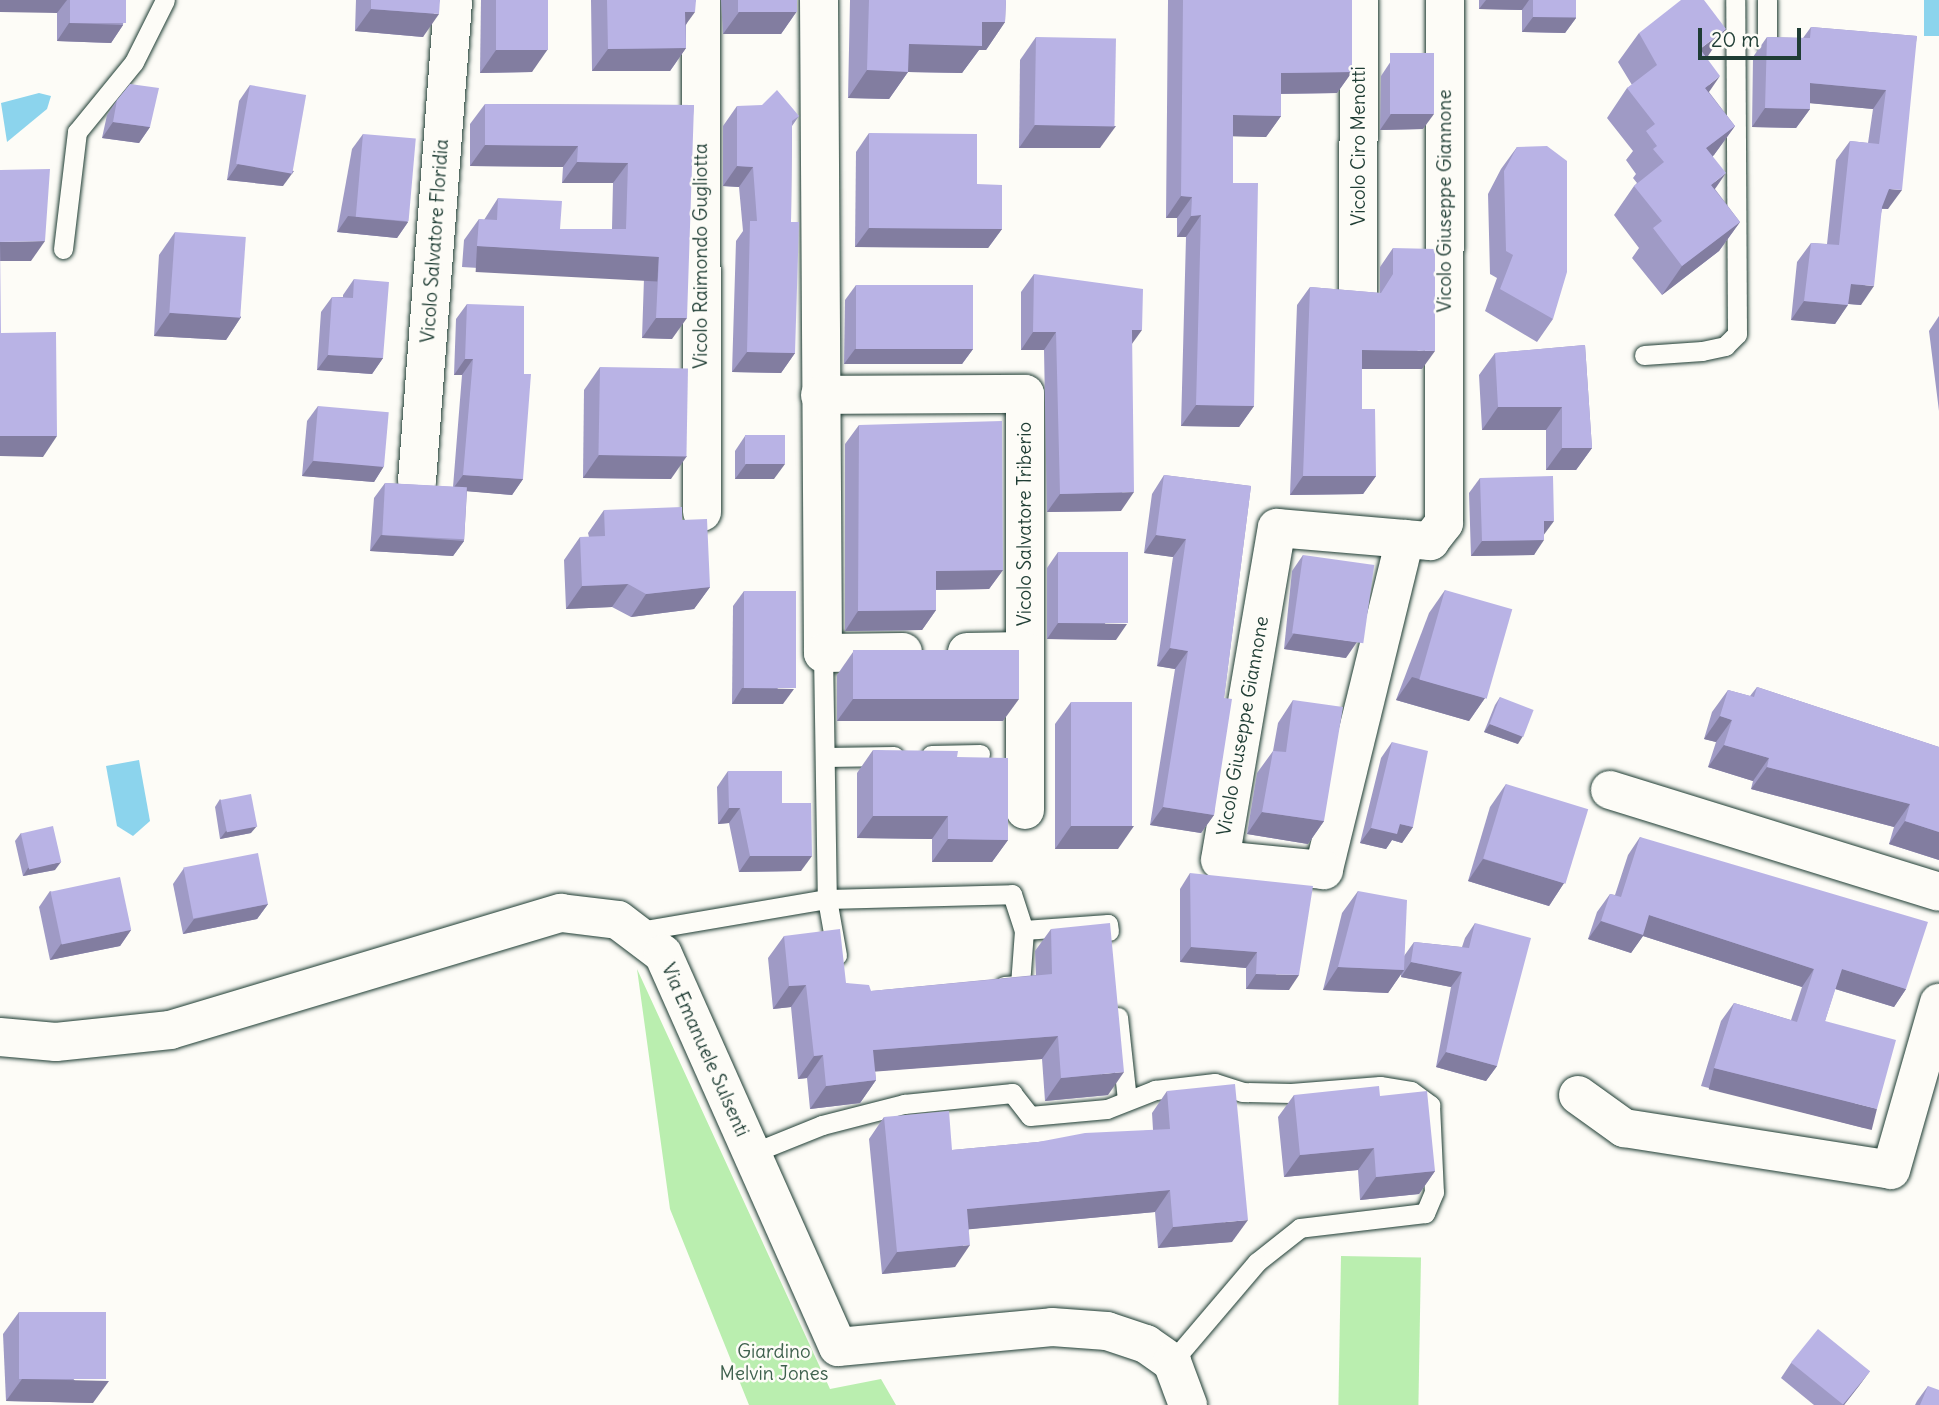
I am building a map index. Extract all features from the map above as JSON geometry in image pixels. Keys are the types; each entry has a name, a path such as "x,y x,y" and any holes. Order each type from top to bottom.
{"street":[{"name":"Vicolo Salvatore Floridia","path":"417,481 453,0"},
{"name":"Vicolo Raimondo Gugliotta","path":"701,0 702,513"},
{"path":"819,0 823,653"},
{"name":"Vicolo Ciro Menotti","path":"1358,292 1359,0"},
{"name":"Vicolo Giuseppe Giannone","path":"1405,539 1324,870 1220,860 1277,528 1430,541 1444,523 1445,0"},
{"name":"Vicolo Salvatore Triberio","path":"820,395 1025,394 1025,651 823,653"},
{"path":"1025,651 1026,810"},
{"path":"1610,790 1939,892"},
{"name":"Via Emanuele Sulsenti","path":"0,1037 55,1042 170,1030 561,912 600,916 639,931 663,954 838,1347 1052,1327 1107,1331 1146,1344 1172,1362"},
{"path":"1578,1095 1624,1128 1891,1170 1939,1003"},
{"path":"1172,1362 1188,1405"}],"lane":[{"path":"64,249 77,132 141,53 165,0"},
{"path":"1644,355 1702,351 1725,346 1737,334 1735,0"},
{"path":"1767,45 1768,0"},
{"path":"823,653 827,899 840,972"},
{"path":"825,757 980,754"},
{"path":"639,931 827,899 1012,894 1024,930 1020,985 980,988"},
{"path":"1024,930 1108,923 1111,951"},
{"path":"1115,991 1127,1100"},
{"path":"750,1154 822,1125 904,1104 1012,1093 1030,1116 1107,1109 1155,1090 1215,1083 1242,1092 1291,1093 1380,1086 1411,1091 1430,1105 1434,1192 1425,1213 1300,1228 1257,1262 1172,1362"}],"green space":[{"name":"Giardino Melvin Jones","path":"637,969 830,1389 881,1379 896,1405 749,1405 670,1209"},
{"path":"1341,1256 1421,1257 1418,1405 1338,1405"}],"water":[{"path":"1924,0 1939,0 1939,36 1924,36"},
{"path":"39,93 51,96 47,109 7,142 1,103"},
{"path":"139,760 150,821 133,836 117,826 106,766"}],"building":[{"path":"70,0 126,0 126,23 70,23"},
{"path":"371,0 440,0 439,14 371,9"},
{"path":"496,0 548,0 548,50 496,50"},
{"path":"607,0 696,0 695,12 685,12 686,48 608,49"},
{"path":"738,0 797,0 797,12 738,12"},
{"path":"869,0 1006,0 1005,22 982,22 982,46 909,44 908,72 867,70"},
{"path":"1183,0 1352,0 1352,72 1281,73 1281,116 1233,115 1233,183 1258,183 1254,406 1196,405 1201,215 1191,216 1192,197 1181,196"},
{"path":"1533,0 1576,0 1576,17 1533,17"},
{"path":"1681,0 1704,0 1726,29 1700,49 1720,76 1705,88 1735,126 1706,148 1726,173 1711,185 1740,222 1682,266 1653,228 1662,221 1634,186 1664,162 1653,149 1657,146 1646,131 1655,124 1627,88 1657,65 1639,33"},
{"path":"1811,27 1917,36 1902,190 1889,189 1882,207 1874,286 1851,284 1848,305 1804,301 1811,243 1839,245 1850,141 1879,144 1886,90 1810,83 1810,109 1765,108 1767,37 1810,38"},
{"path":"1036,37 1116,38 1114,126 1034,125"},
{"path":"1390,53 1434,53 1434,114 1390,114"},
{"path":"130,84 159,88 150,127 113,122 117,100"},
{"path":"250,85 306,95 292,174 236,164"},
{"path":"777,90 799,116 792,121 791,222 799,222 795,353 747,352 750,221 757,221 753,167 737,166 737,106 762,105"},
{"path":"485,104 694,105 687,318 656,318 659,257 477,246 479,219 497,220 498,198 562,201 560,229 626,229 628,163 577,162 578,146 485,145"},
{"path":"869,133 977,134 977,184 1002,185 1002,229 869,228"},
{"path":"363,134 416,139 409,221 356,217"},
{"path":"1547,146 1567,161 1567,272 1553,319 1500,289 1513,255 1506,251 1504,171 1517,147"},
{"path":"50,169 45,241 0,242 0,170"},
{"path":"175,232 246,237 240,318 169,313"},
{"path":"0,242 1,333 56,332 57,436 0,436"},
{"path":"1393,248 1435,249 1435,351 1362,350 1362,409 1375,409 1376,476 1303,476 1310,287 1381,293 1393,274"},
{"path":"1034,274 1143,289 1142,330 1132,330 1134,492 1060,494 1056,332 1033,332"},
{"path":"354,279 389,282 383,358 328,355 332,297 353,298"},
{"path":"856,285 973,285 973,349 856,349"},
{"path":"467,304 524,306 524,374 531,374 523,479 463,475 473,359 465,359"},
{"path":"1585,345 1592,448 1562,448 1562,407 1498,407 1495,353"},
{"path":"600,367 688,369 686,457 598,455"},
{"path":"318,406 389,412 384,467 313,461"},
{"path":"1002,421 1003,570 936,571 936,610 858,611 859,425"},
{"path":"745,435 785,435 785,464 745,464"},
{"path":"1164,475 1251,486 1224,698 1232,699 1214,815 1163,807 1188,651 1170,648 1186,539 1156,535"},
{"path":"1553,476 1554,521 1544,521 1544,540 1482,541 1480,478"},
{"path":"385,483 467,487 464,539 382,535"},
{"path":"682,507 682,520 707,519 710,587 646,594 628,584 582,586 580,537 605,536 604,510"},
{"path":"1058,552 1128,552 1128,623 1058,623"},
{"path":"1303,555 1374,565 1363,643 1292,633"},
{"path":"1445,590 1512,609 1487,699 1419,679"},
{"path":"744,591 796,591 796,688 744,688"},
{"path":"853,650 1019,650 1019,699 853,699"},
{"path":"1757,687 1939,747 1939,832 1905,821 1910,804 1767,767 1769,758 1724,745 1732,720 1720,716 1728,690 1754,697"},
{"path":"1500,697 1534,710 1523,737 1490,724"},
{"path":"1293,700 1343,707 1324,821 1262,812 1273,751 1286,752"},
{"path":"1071,702 1132,702 1132,826 1071,826"},
{"path":"1392,742 1428,751 1413,827 1400,824 1397,834 1371,828"},
{"path":"873,750 958,751 957,757 1008,758 1008,840 948,839 948,816 873,816"},
{"path":"728,771 782,771 782,803 811,803 812,856 750,856 740,808 729,808"},
{"path":"1506,784 1588,809 1565,884 1483,859"},
{"path":"251,794 257,826 227,832 221,800"},
{"path":"53,826 61,862 29,869 21,833"},
{"path":"1640,837 1928,922 1906,989 1842,969 1825,1021 1896,1040 1877,1109 1714,1068 1734,1003 1797,1022 1814,969 1649,915 1643,935 1601,921 1610,894 1621,897"},
{"path":"258,853 268,904 193,919 183,868"},
{"path":"1190,873 1313,886 1299,975 1256,974 1257,952 1191,947"},
{"path":"120,877 131,930 62,945 51,892"},
{"path":"1358,891 1407,900 1404,970 1338,967"},
{"path":"1110,923 1124,1072 1061,1078 1058,1036 873,1050 876,1080 826,1086 823,1055 814,1056 806,985 789,986 784,936 840,929 846,983 869,985 871,991 1052,974 1051,929"},
{"path":"1475,923 1531,938 1497,1066 1446,1052 1462,972 1411,962 1414,942 1469,948"},
{"path":"1235,1084 1248,1220 1173,1227 1170,1190 967,1209 970,1245 897,1252 884,1117 949,1111 952,1150 1038,1142 1085,1133 1170,1129 1167,1091"},
{"path":"1379,1086 1380,1096 1427,1091 1435,1171 1376,1177 1374,1148 1300,1155 1294,1095"},
{"path":"19,1312 106,1312 106,1379 19,1379"},
{"path":"1818,1329 1870,1371 1843,1405 1791,1362"},
{"path":"1928,1386 1939,1390 1939,1405 1920,1405"}]}
